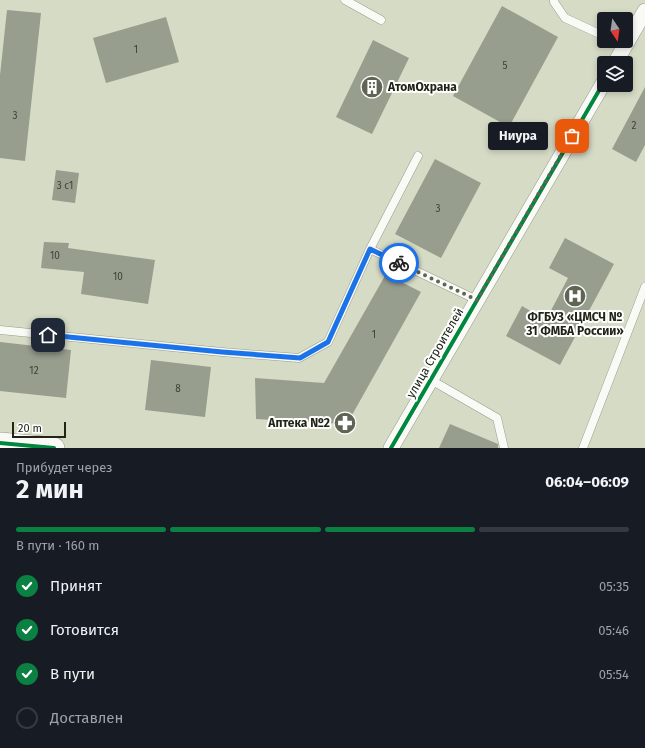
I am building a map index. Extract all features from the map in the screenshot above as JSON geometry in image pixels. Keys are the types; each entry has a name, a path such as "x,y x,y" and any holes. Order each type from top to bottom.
{"street":[{"path":"633,26 645,11"},
{"name":"улица Строителей","path":"391,448 598,92"},
{"path":"0,443 54,448"}],"lane":[{"path":"345,0 381,20"},
{"path":"554,0 565,18 597,33"},
{"path":"0,330 222,352 300,358 328,342 370,249 418,156"},
{"path":"370,249 477,300"},
{"path":"583,448 645,287"},
{"path":"431,380 497,418 504,448"}],"building":[{"path":"502,6 558,37 509,127 453,96"},
{"path":"7,10 41,13 25,161 0,158 0,75"},
{"path":"166,17 179,62 106,83 93,38"},
{"name":"АтомОхрана","path":"373,40 409,58 372,134 336,117"},
{"path":"645,87 645,145 636,162 612,149"},
{"path":"435,159 481,183 441,258 395,234"},
{"path":"56,170 79,173 75,203 52,200"},
{"path":"565,238 614,264 560,365 506,336 522,306 546,320 568,278 549,268"},
{"path":"44,242 69,243 68,248 155,260 148,304 81,294 84,272 41,268"},
{"path":"386,274 421,292 347,424 256,419 255,378 324,383"},
{"path":"0,342 71,350 66,398 0,391"},
{"path":"151,360 211,367 205,417 145,410"},
{"path":"450,424 498,444 498,448 439,448"}],"cycle path":[{"path":"391,448 598,92"},
{"path":"0,443 54,448"}],"way so far":[{"path":"399,263 477,300 572,136"}],"place":[{"name":"АтомОхрана","path":"372,87"},
{"name":"Ниура","path":"572,136"},
{"name":"ФГБУЗ «ЦМСЧ № 31 ФМБА России»","path":"575,296"},
{"name":"Аптека №2","path":"345,423"}],"route":[{"path":"48,335 300,358 328,342 370,249 399,263"}]}
